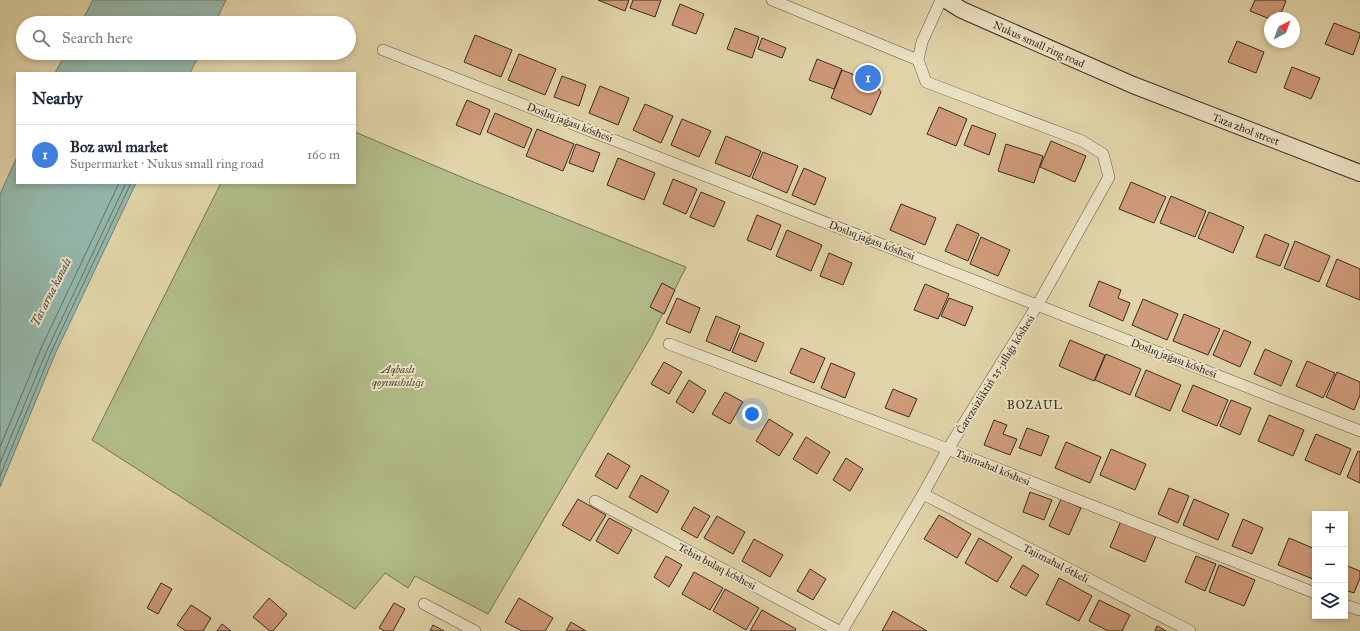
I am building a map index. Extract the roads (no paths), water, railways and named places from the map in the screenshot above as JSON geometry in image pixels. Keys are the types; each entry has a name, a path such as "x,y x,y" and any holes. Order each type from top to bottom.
{"main road":[{"name":"Nukus small ring road","path":"946,0 962,10 1133,85"},
{"name":"Taza zhol street","path":"1133,85 1360,173"}],"street":[{"path":"772,0 918,60 922,42 941,0"},
{"name":"Doslıq jaǵası kóshesi","path":"383,50 1038,304 1360,431"},
{"name":"Ǵarezsizliktiń 25-jıllıǵı kóshesi","path":"841,631 923,494 948,449 1038,304 1109,177 1103,154 1082,141 926,82 918,60"},
{"name":"Tajimahal kóshesi","path":"669,344 948,449 1312,592"},
{"name":"Tajimahal ótkeli","path":"923,494 1190,631"},
{"name":"Tebin bulaq kóshesi","path":"595,501 841,631"},
{"path":"424,604 475,631"},
{"path":"1348,606 1360,610"}],"water":[{"path":"93,0 226,0 218,16 85,16"},
{"path":"62,60 196,60 190,72 56,72"},
{"name":"Tas arna kanalı","path":"16,159 16,184 136,184 56,352 0,487 0,194"}],"place":[{"name":"Boz awıl market","path":"868,78"}],"district":[{"name":"BOZAUL","path":"1035,405"}],"park label":[{"name":"Aqbaslı qoyımshılıǵı","path":"398,375"}]}
